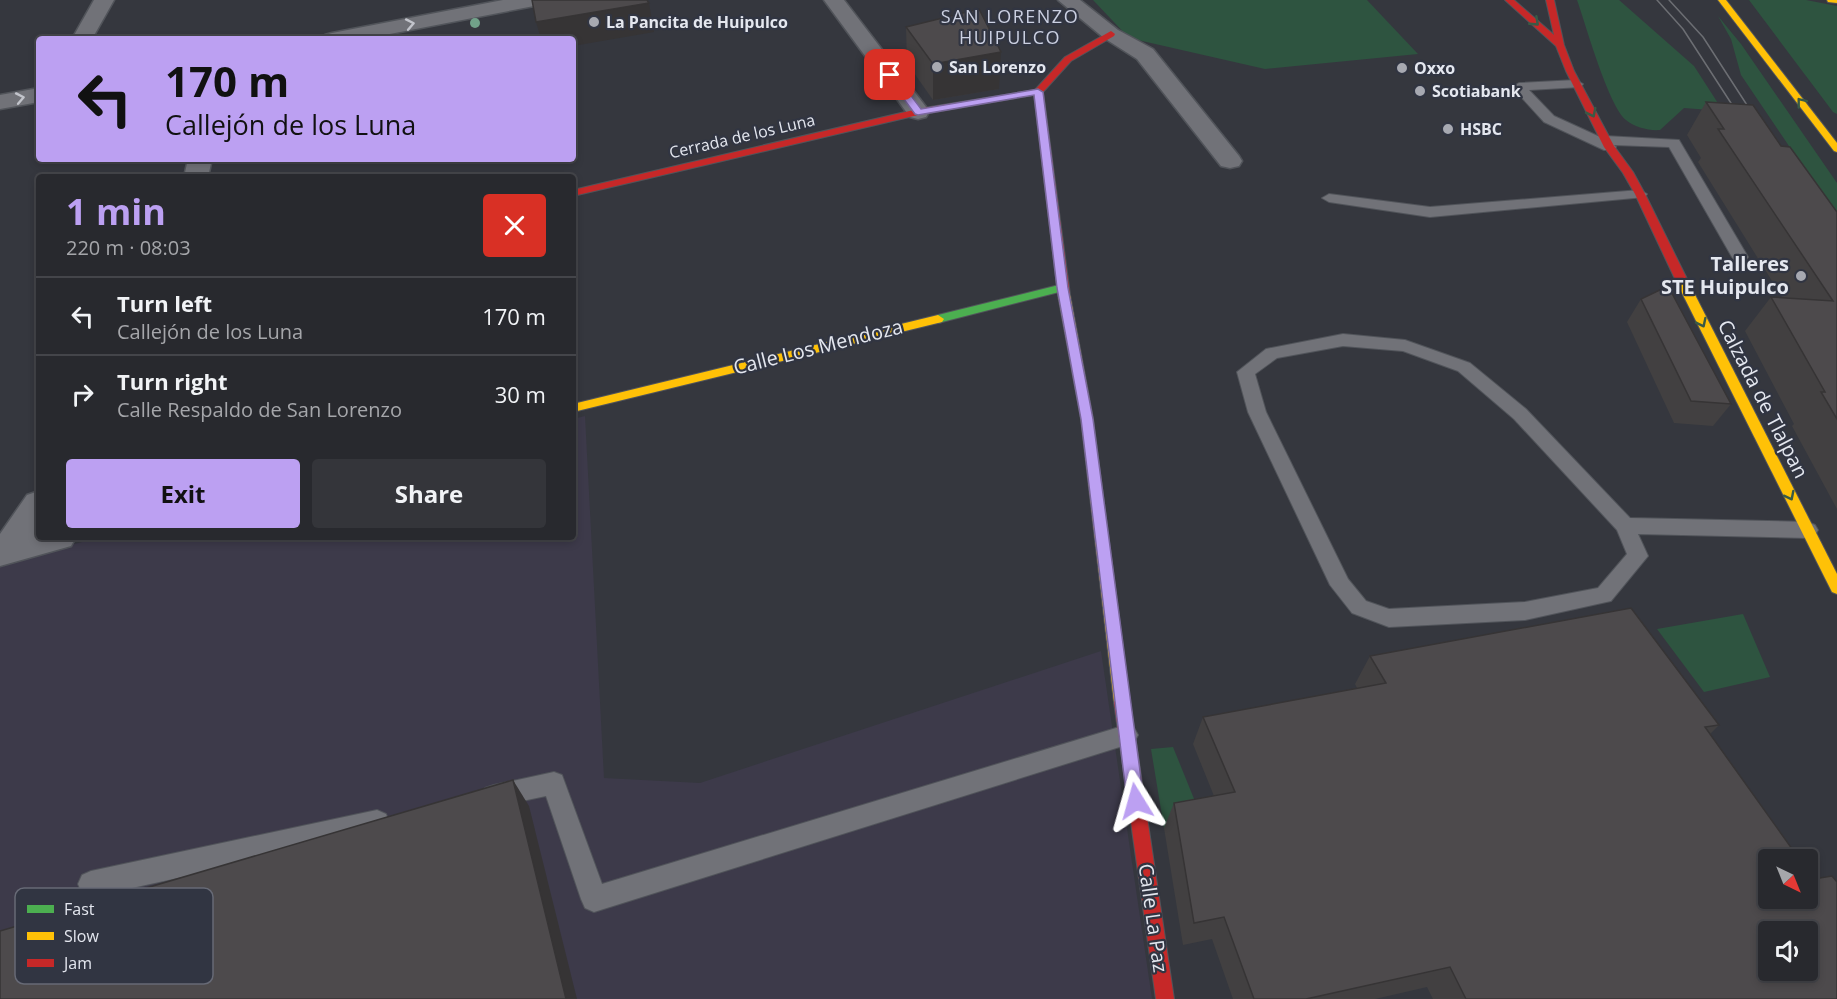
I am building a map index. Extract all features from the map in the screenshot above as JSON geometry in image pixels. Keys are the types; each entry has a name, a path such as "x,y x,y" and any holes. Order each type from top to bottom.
{"street":[{"path":"84,36 104,0"},
{"path":"348,36 534,0"},
{"path":"834,0 918,112"},
{"path":"1068,0 1111,34 1145,54 1230,161"},
{"path":"1509,0 1560,45"},
{"name":"Calzada de Tlalpan","path":"1550,0 1560,45 1576,84 1607,143 1628,172 1640,194 1712,343 1837,588"},
{"path":"1722,0 1837,149"},
{"path":"1831,0 1837,1"},
{"path":"1038,92 1068,59 1111,34"},
{"name":"Cerrada de los Luna","path":"576,191 918,112 1038,92"},
{"name":"Calle La Paz","path":"1038,92 1063,288 1087,419 1126,735 1165,999"},
{"path":"0,102 36,95"},
{"name":"Calle Los Mendoza","path":"576,407 1063,288"},
{"path":"4,551 36,508"},
{"path":"4,551 47,540"}],"lane":[{"path":"1576,84 1520,87 1549,119 1607,143 1674,143 1740,257"},
{"path":"1329,198 1430,212 1640,194"},
{"path":"1625,526 1638,556 1604,595 1525,611 1389,618 1359,607 1340,585 1257,412 1246,372 1272,353 1343,340 1405,346 1464,367 1520,414 1625,526 1808,530"},
{"path":"473,801 554,783 594,899 1126,735"},
{"path":"91,884 404,816"}],"shaded area":[{"path":"585,416 604,778 700,783 1101,651 1152,999 0,999 0,563 90,540 576,540 576,418"}],"green space":[{"path":"1093,0 1367,0 1418,54 1265,69 1129,38"},
{"path":"1577,0 1619,0 1694,66 1723,111 1684,108 1660,130 1642,128 1626,120 1619,112 1605,82"},
{"path":"1749,0 1806,0 1837,6 1837,114 1833,112"},
{"path":"1718,16 1741,44 1837,183 1837,217 1741,75 1731,39"},
{"path":"1743,614 1770,677 1704,692 1657,629"},
{"path":"1173,747 1203,821 1164,828 1151,749"}],"building":[{"path":"532,0 647,0 649,3 536,22"},
{"path":"979,9 1001,52 933,64 906,27"},
{"path":"1706,102 1753,105 1781,146 1790,147 1837,212 1837,419 1821,392 1825,392 1771,297 1833,301 1718,129 1724,129"},
{"path":"1668,286 1731,404 1691,401 1641,299"},
{"path":"1631,608 1719,725 1705,727 1792,849 1758,849 1758,909 1818,909 1818,878 1832,876 1837,882 1837,999 1466,999 1450,967 1306,999 1254,999 1224,917 1194,923 1174,803 1235,792 1203,717 1386,683 1370,656"},
{"path":"513,780 566,999 0,999 0,931 15,927 15,984 213,984 213,888 146,888"}],"tram line":[{"path":"1657,0 1683,29 1740,117"},
{"path":"1669,0 1703,37 1756,119"}],"traffic: fast":[{"path":"938,319 1063,288"}],"traffic: slow":[{"path":"1722,0 1837,149"},
{"path":"1831,0 1837,1"},
{"path":"1682,281 1837,588"},
{"path":"1064,295 1087,419 1122,702"},
{"path":"576,407 938,319"}],"traffic: jam":[{"path":"1509,0 1560,45"},
{"path":"1550,0 1560,45 1570,71 1609,147 1628,172 1640,194 1682,281"},
{"path":"1064,295 1038,92 1068,59 1111,34"},
{"path":"576,192 918,112 1038,92"},
{"path":"1122,702 1165,999"}],"place":[{"name":"La Pancita de Huipulco","path":"594,22"},
{"name":"San Lorenzo","path":"937,67"},
{"name":"Oxxo","path":"1402,68"},
{"name":"Scotiabank","path":"1420,91"},
{"name":"HSBC","path":"1448,129"},
{"name":"Talleres STE Huipulco","path":"1801,276"}],"district":[{"name":"SAN LORENZO HUIPULCO","path":"1010,27"}],"route":[{"path":"890,75 918,112 1038,92 1063,288 1087,419 1136,801"}]}
